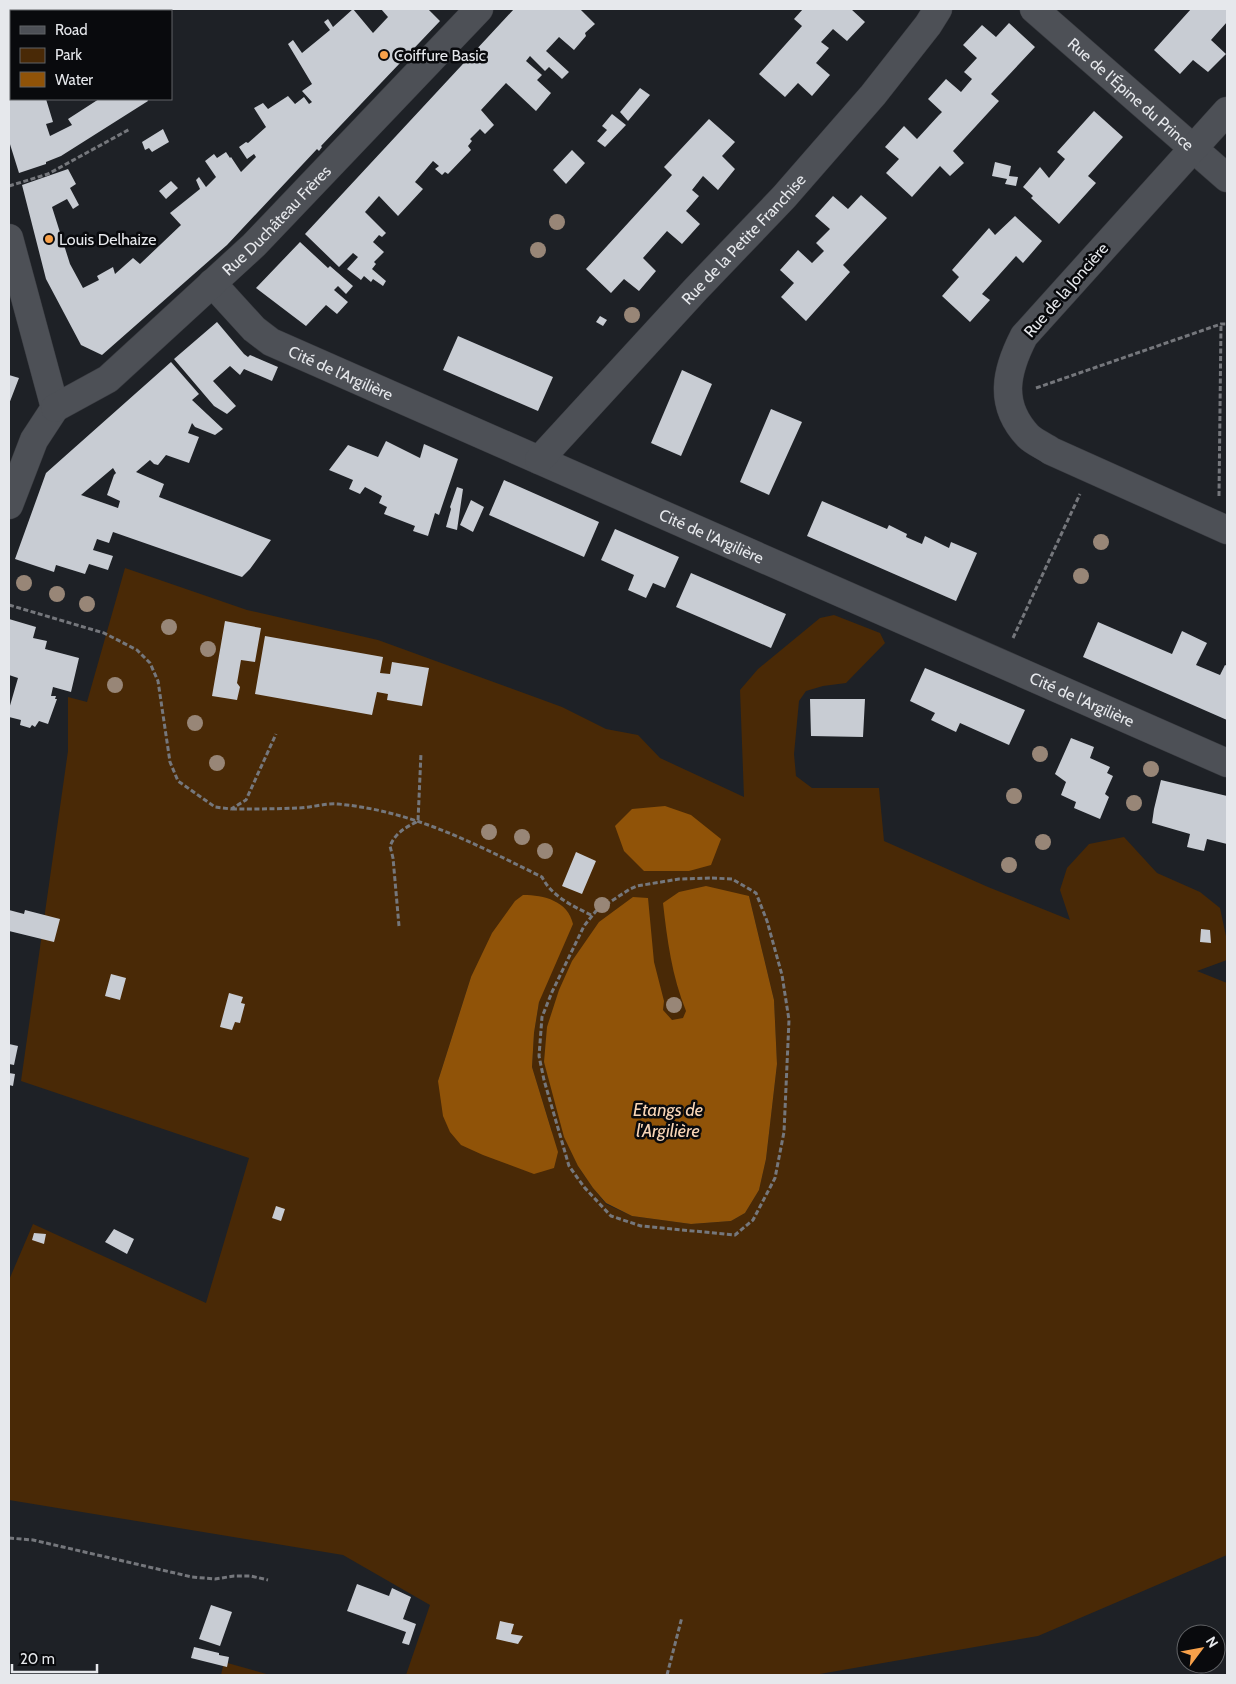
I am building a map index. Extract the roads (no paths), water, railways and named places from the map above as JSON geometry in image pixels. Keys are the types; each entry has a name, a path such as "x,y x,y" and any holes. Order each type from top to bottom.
{"street":[{"name":"Rue Duchâteau Frères","path":"55,408 108,379 254,245 479,9"},
{"name":"Rue de la Petite Franchise","path":"539,460 696,289 784,197 873,95 928,25 938,9"},
{"name":"Rue de l'Épine du Prince","path":"1034,9 1227,178"},
{"name":"Rue de la Joncière","path":"1223,528 1051,451 1030,437 1016,420 1008,398 1008,374 1024,336 1227,111"},
{"path":"9,238 55,408 34,440 9,505"},
{"name":"Cité de l'Argilière","path":"212,283 254,329 271,342 1227,763"}],"water":[{"path":"665,806 691,815 721,839 711,865 689,871 644,871 624,851 615,826 632,809"},
{"name":"Etangs de l'Argilière","path":"706,886 749,896 774,1000 777,1064 766,1159 759,1190 745,1213 731,1221 691,1224 632,1216 606,1203 578,1166 564,1137 544,1062 547,1027 559,990 572,961 599,922 633,897 648,898 654,962 664,1001 663,1010 672,1020 683,1018 686,1011 668,944 663,903 679,892"},
{"path":"523,895 547,898 561,905 570,916 573,924 539,1002 534,1033 532,1067 558,1152 554,1168 534,1174 461,1145 450,1132 443,1116 438,1081 471,977 492,933 515,901"}],"place":[{"name":"Coiffure Basic","path":"384,55"},
{"name":"Louis Delhaize","path":"49,239"}]}
